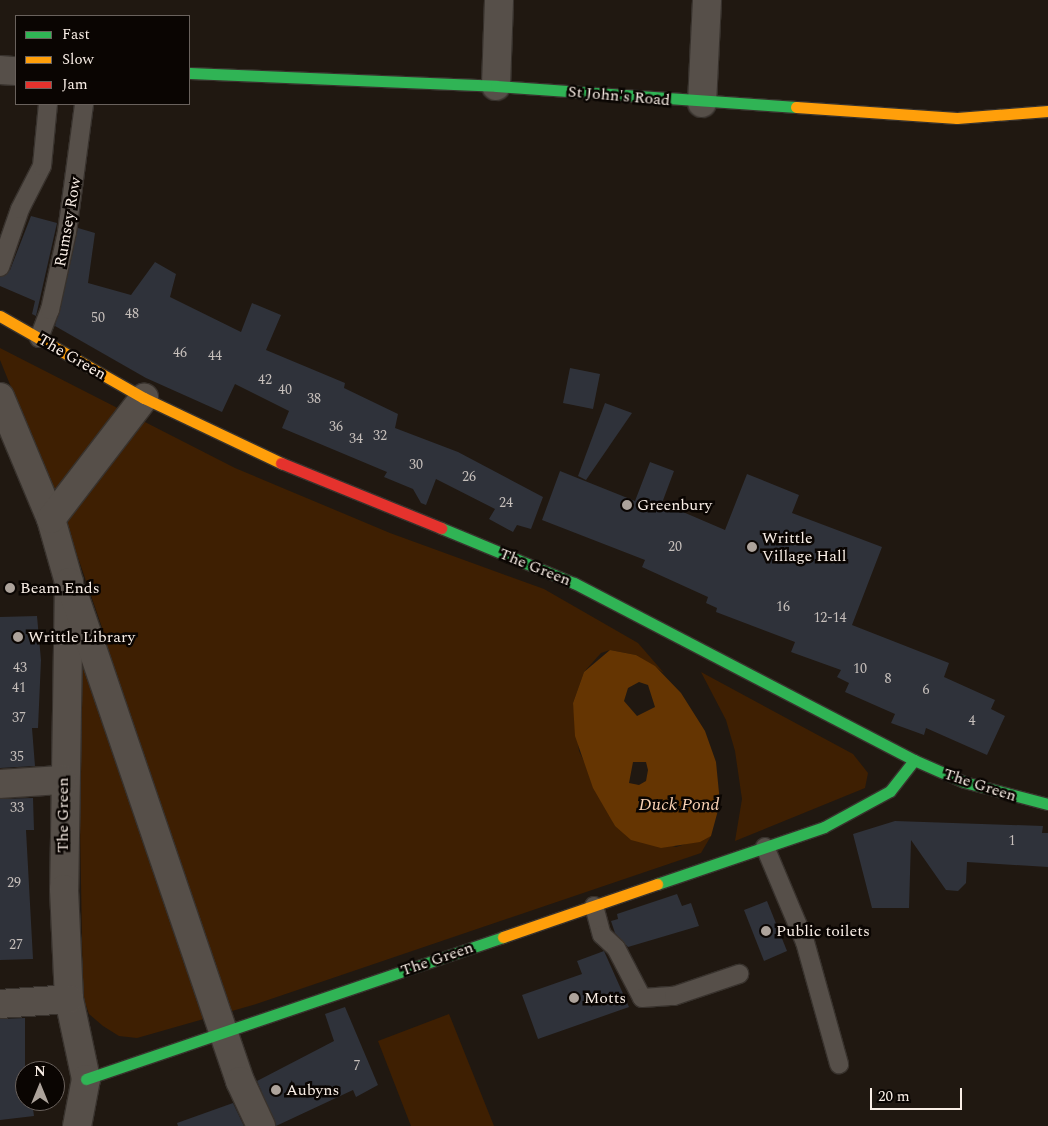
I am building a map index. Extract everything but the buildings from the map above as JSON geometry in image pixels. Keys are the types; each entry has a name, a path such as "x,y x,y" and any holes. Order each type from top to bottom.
{"street":[{"path":"496,86 499,0"},
{"path":"702,103 707,0"},
{"path":"0,70 15,71"},
{"name":"St John's Road","path":"190,74 496,86 702,103 957,118 1048,111"},
{"name":"The Green","path":"0,316 144,398 280,463 574,583 914,760 964,782 1048,804"},
{"name":"The Green","path":"0,397 51,519 69,582 225,1031"},
{"path":"51,519 144,398"},
{"name":"The Green","path":"69,582 62,780 69,999 86,1079 765,847 866,806 895,786 914,760"},
{"path":"0,784 62,780"},
{"path":"0,1004 69,999"},
{"path":"225,1031 261,1126"},
{"path":"77,1126 86,1079"}],"lane":[{"path":"0,267 28,190 42,166 48,105"},
{"name":"Rumsey Row","path":"39,338 50,310 67,232 84,105"},
{"path":"765,847 805,942 839,1064"},
{"path":"594,906 602,934 619,954 634,990 642,998 674,996 739,974"}],"shaded area":[{"path":"0,348 235,468 390,533 544,589 638,643 664,673 636,655 610,650 601,653 584,672 573,703 579,751 615,826 676,847 711,836 701,853 253,1005 137,1038 119,1036 103,1026 89,1014 83,997 77,653 107,642 64,517 0,360"},
{"path":"701,672 853,754 868,773 865,788 735,841 742,799 735,751 726,720"},
{"path":"449,1014 494,1126 411,1126 378,1041"}],"water":[{"name":"Duck Pond","path":"610,650 636,655 655,666 681,693 705,731 716,762 720,803 711,836 700,842 661,848 631,840 615,826 593,788 575,736 573,703 584,672","holes":["639,682 648,685 655,707 637,716 624,701 628,688","633,762 646,762 648,770 646,781 639,785 629,783"]}],"traffic: fast":[{"path":"190,73 496,86 796,107"},
{"path":"441,528 574,583 914,760 964,782 1048,804"},
{"path":"657,884 824,827 890,791 914,760"},
{"path":"86,1079 503,937"}],"traffic: slow":[{"path":"796,107 957,118 1048,111"},
{"path":"0,316 144,398 281,463"},
{"path":"503,937 657,884"}],"traffic: jam":[{"path":"281,463 441,528"}],"place":[{"name":"Greenbury","path":"627,505"},
{"name":"Writtle Village Hall","path":"752,547"},
{"name":"Beam Ends","path":"10,588"},
{"name":"Writtle Library","path":"18,637"},
{"name":"Public toilets","path":"766,931"},
{"name":"Motts","path":"574,998"},
{"name":"Aubyns","path":"276,1090"}]}
